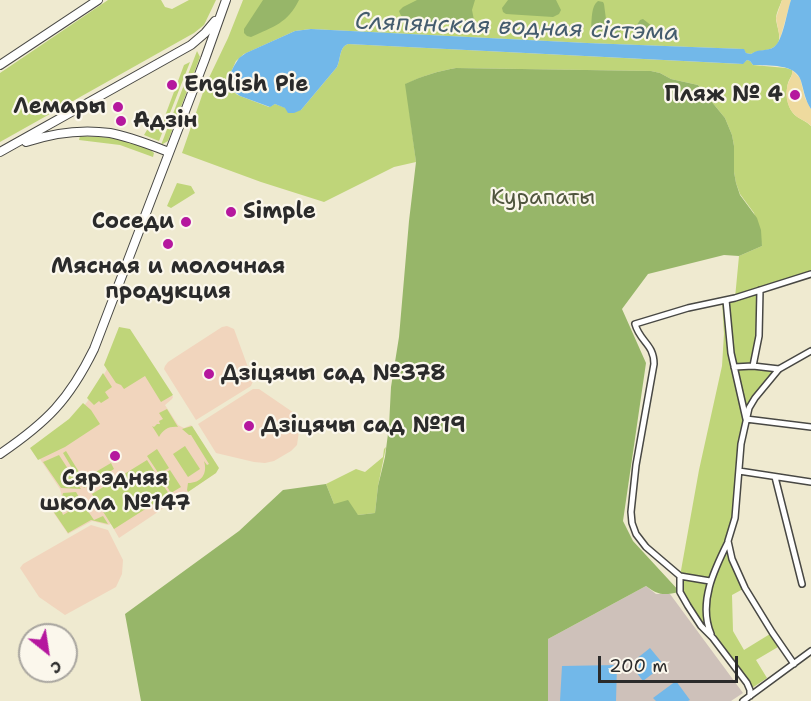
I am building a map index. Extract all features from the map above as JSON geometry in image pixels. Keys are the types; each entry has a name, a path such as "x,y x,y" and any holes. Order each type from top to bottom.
{"main road":[{"path":"0,65 98,0"},
{"path":"0,454 45,420 67,396 86,366 105,322 226,0"},
{"path":"4,150 190,45 205,33 222,11"},
{"path":"190,45 199,43 204,46 205,59"},
{"path":"4,150 56,134 95,132 129,138 169,152"}],"street":[{"path":"710,581 680,576 646,547 636,534 632,523 636,465 654,364 652,350 640,335 635,324 811,274"},
{"path":"753,366 759,336 760,290"},
{"path":"726,300 734,367 746,418"},
{"path":"713,638 709,629 707,610 710,581 728,541 735,518 741,444 749,408 779,369 811,351"},
{"path":"734,367 753,366 779,369"},
{"path":"746,418 811,427"},
{"path":"739,471 811,482"},
{"path":"775,477 802,584"},
{"path":"728,541 732,559 745,588 794,664"},
{"path":"680,576 680,591 701,626 713,638 747,683 750,696"},
{"path":"743,701 811,651"}],"shaded area":[{"name":"Дзіцячы сад №378","path":"227,326 234,329 253,381 251,386 196,420 164,369 168,362"},
{"path":"122,328 129,330 173,397 165,405 178,425 184,428 191,425 217,465 216,473 119,538 111,524 92,521 68,534 49,506 62,497 60,489 36,453 87,402 106,371"},
{"name":"Дзіцячы сад №19","path":"253,389 259,389 297,415 300,424 297,445 274,461 254,462 216,453 198,424"},
{"path":"91,525 108,530 123,560 122,574 116,587 65,615 39,597 20,568 23,564"},
{"path":"646,586 656,594 670,594 743,693 731,701 548,701 548,639"}],"green space":[{"path":"108,0 161,0 165,7 172,9 189,0 216,0 204,25 194,33 0,142 0,73"},
{"path":"243,0 782,0 776,17 779,42 771,49 751,54 746,53 743,49 311,29 295,31 244,54 236,61 227,81 240,96 269,107 275,104 301,110 337,67 342,50 348,44 742,64 747,60 753,65 792,70 787,88 788,102 795,115 811,126 811,274 760,290 759,336 753,366 779,369 755,398 746,418 735,518 707,597 709,629 705,630 680,592 680,576 699,470 722,366 724,334 722,301 735,298 739,256 762,246 754,213 740,194 736,183 734,146 725,118 698,85 671,79 651,71 449,69 406,84 416,162 394,167 324,202 182,153 206,84"},
{"path":"263,0 299,0 285,19 251,37 247,36 244,29"},
{"path":"417,0 475,0 472,10 475,25 410,21 401,16 399,11 403,7"},
{"path":"508,0 556,0 561,10 553,17 506,14 502,8"},
{"path":"598,1 604,4 607,27 620,28 619,33 592,30 593,9"},
{"path":"643,19 652,26 655,34 632,33"},
{"path":"197,51 200,57 168,141 161,145"},
{"path":"190,62 159,141 144,135 147,130 152,131 153,128 162,124 184,65"},
{"name":"Курапаты","path":"456,68 651,71 671,79 698,85 725,118 734,146 736,183 740,195 757,218 761,230 762,246 739,256 724,255 648,274 622,309 646,363 623,521 633,541 680,592 662,594 646,586 548,639 548,701 141,701 125,614 239,531 283,490 326,484 334,504 348,500 358,515 375,513 389,426 391,387 399,337 416,162 405,84 430,74"},
{"path":"80,136 130,141 147,148 154,153 153,157 120,145 79,140"},
{"path":"177,183 191,186 195,193 171,208 167,206"},
{"path":"119,327 130,329 173,395 161,402 145,376 124,389 116,383 104,365"},
{"path":"103,373 112,387 105,392 109,398 94,405 87,398"},
{"path":"83,403 91,410 100,424 65,447 38,460 30,448 69,419"},
{"path":"167,409 178,427 167,429 159,437 152,426 160,424 159,421 163,419 159,413"},
{"path":"192,426 219,468 216,473 188,492 188,483 197,481 204,474 204,461 207,465 209,464 191,435 182,429"},
{"path":"185,446 200,469 188,477 173,454"},
{"path":"386,447 375,513 358,515 334,504 326,484 356,469 365,472 383,457"},
{"path":"157,449 169,468 159,474 147,456"},
{"path":"66,451 82,480 111,463 114,469 84,488 63,453"},
{"path":"59,455 81,489 61,488 43,462"},
{"path":"147,460 169,494 114,529 92,494"},
{"path":"170,470 181,487 171,493 160,476"},
{"path":"76,492 80,499 61,510 63,515 68,512 66,509 81,501 94,520 103,516 108,524 91,520 68,533 53,511 66,504 62,497 63,493"},
{"path":"728,553 743,589 732,595 733,631 744,650 770,634 778,647 756,660 767,678 752,688 719,645 709,618 713,585 724,555"}],"sand":[{"path":"782,0 791,0 780,39 776,18"},
{"name":"Пляж № 4","path":"792,70 800,78 805,98 811,109 811,126 795,115 789,106 786,91"}],"water":[{"path":"791,0 811,0 811,109 801,81 794,71 788,68 753,65 747,60 743,64 348,44 342,50 337,67 301,110 294,113 288,113 285,108 275,104 270,107 240,96 230,89 227,83 239,58 246,53 295,31 311,29 744,49 746,53 751,54 777,44"},
{"path":"650,648 664,665 643,681 630,664"},
{"path":"617,665 616,701 560,701 562,666"},
{"path":"676,681 690,700 656,701 653,698"}],"place":[{"name":"English Pie","path":"172,85"},
{"name":"Пляж № 4","path":"795,95"},
{"name":"Лемары","path":"118,107"},
{"name":"Адзін","path":"121,121"},
{"name":"Simple","path":"231,212"},
{"name":"Соседи","path":"186,222"},
{"name":"Мясная и молочная продукция","path":"168,244"},
{"name":"Дзіцячы сад №378","path":"209,374"},
{"name":"Дзіцячы сад №19","path":"249,426"},
{"name":"Сярэдняя школа №147","path":"115,456"}],"water label":[{"name":"Сляпянская водная сістэма","path":"517,28"}]}
